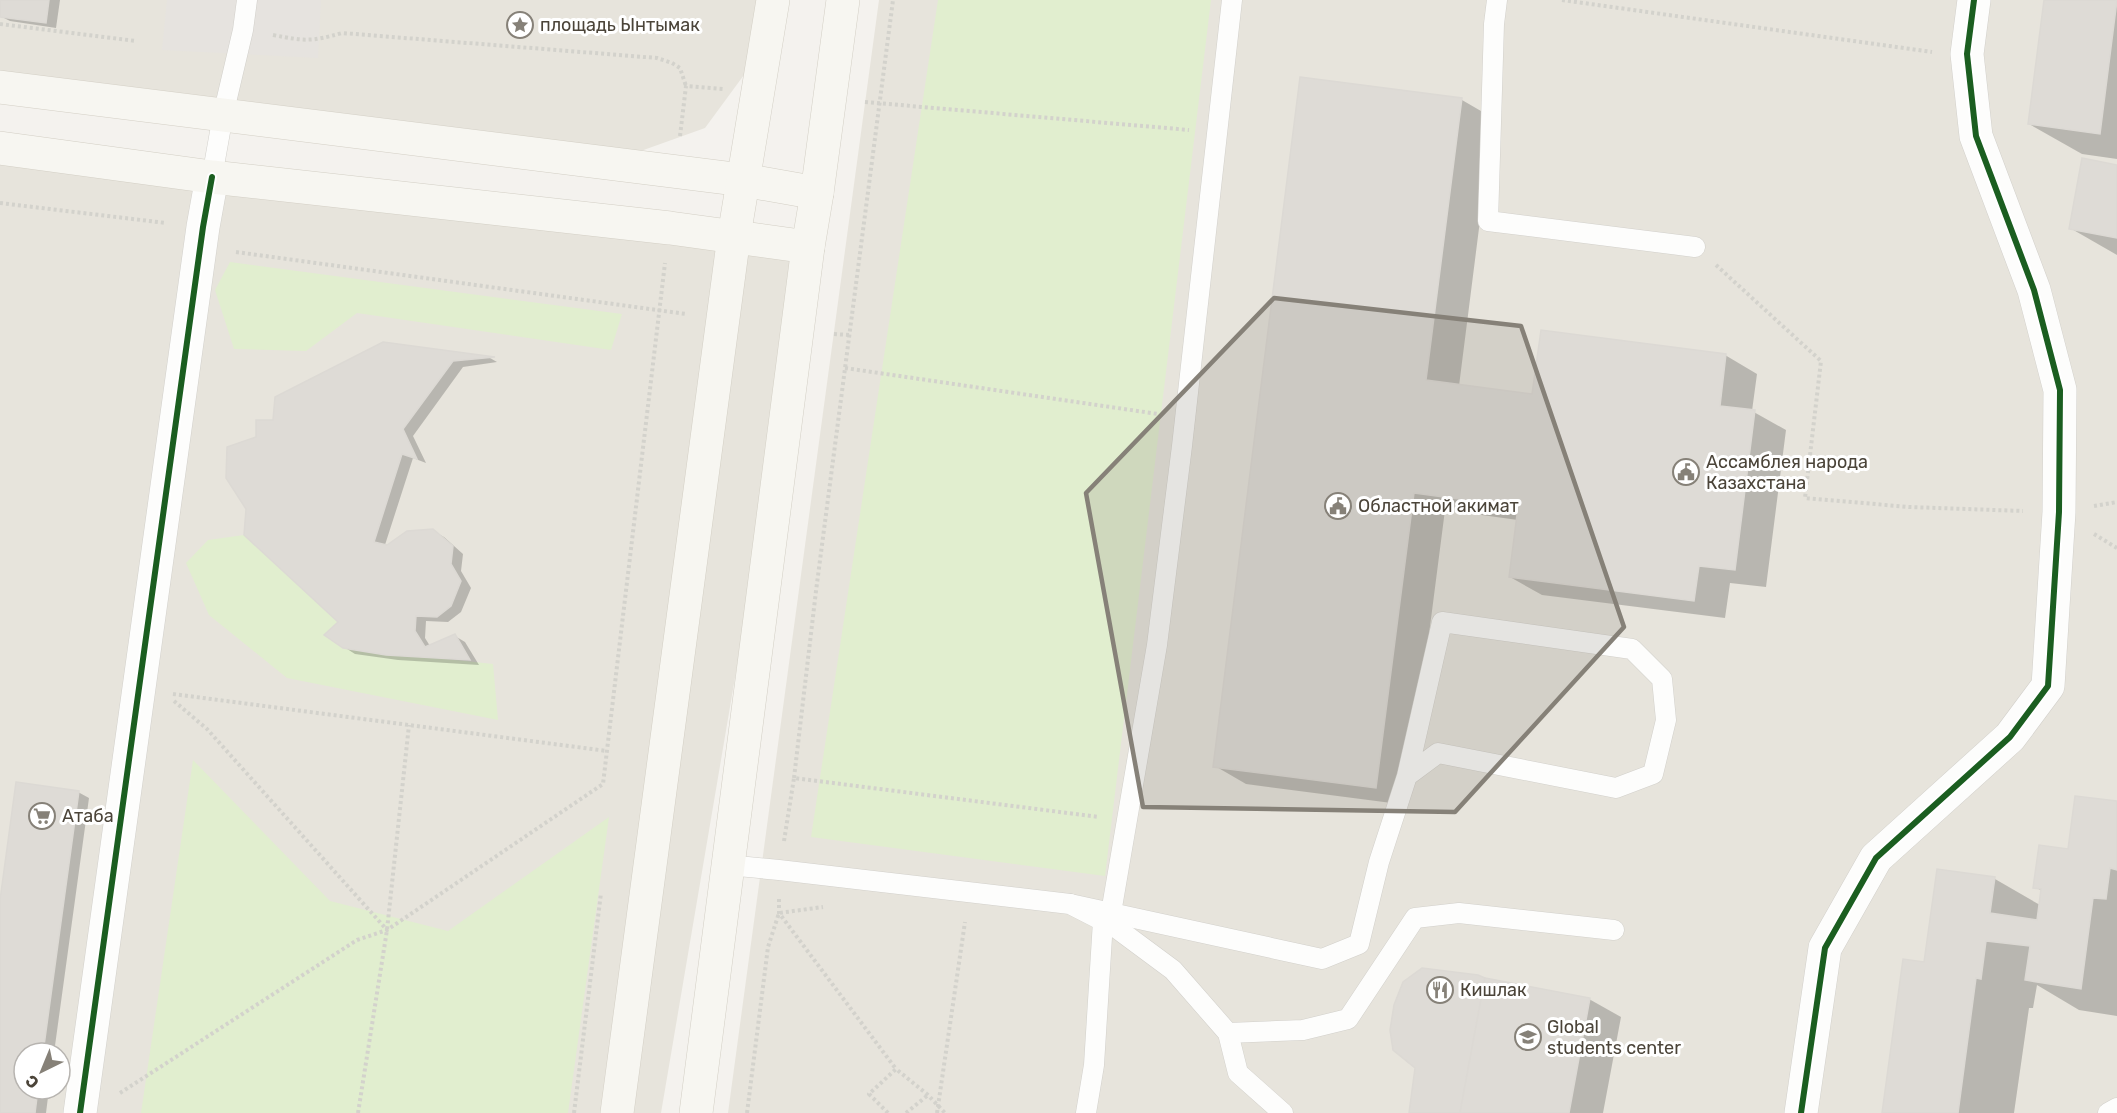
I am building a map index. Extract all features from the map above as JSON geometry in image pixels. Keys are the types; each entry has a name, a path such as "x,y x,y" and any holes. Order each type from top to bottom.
{"main road":[{"path":"617,1113 734,236 773,0"},
{"path":"696,1113 808,247 843,0"},
{"path":"0,87 676,171 817,193"},
{"path":"0,148 212,177 670,228 808,247"}],"street":[{"path":"1801,1113 1825,948 1876,858 2010,737 2048,686 2059,512 2060,390 2034,290 1976,136 1967,54 1974,0"},
{"path":"80,1113 203,227 212,177"}],"lane":[{"path":"212,177 223,115 243,30 247,0"},
{"path":"1086,1113 1094,1065 1107,917 1127,820 1157,645 1232,0"},
{"path":"1497,0 1494,24 1488,221 1695,247"},
{"path":"727,865 1070,904 1107,917 1322,960 1359,944 1380,862 1407,776 1442,622 1632,649 1662,679 1666,720 1653,774 1616,788 1438,753 1407,776"},
{"path":"1228,1033 1303,1030 1348,1019 1415,918 1459,913 1614,930"},
{"path":"1107,917 1173,970 1228,1033 1238,1073 1283,1113"},
{"path":"2108,1113 2117,1108"}],"path":[{"path":"747,1113 768,947 779,913 779,870 794,778 893,0"},
{"path":"1562,0 1921,52 1967,54"},
{"path":"0,24 136,41"},
{"path":"243,30 305,41 342,33 657,58 680,68 686,86 676,171"},
{"path":"686,86 758,92"},
{"path":"830,98 1217,133"},
{"path":"0,203 203,227 231,251 723,320"},
{"path":"119,1094 357,940 387,930 603,784 658,310 670,228"},
{"path":"1695,247 1821,361 1805,498 1909,507 2059,512"},
{"path":"797,331 849,335"},
{"path":"845,368 1185,418"},
{"path":"387,930 207,729 165,693 607,752"},
{"path":"358,1113 387,930 409,725"},
{"path":"794,778 1127,820"},
{"path":"574,1113 601,893"},
{"path":"779,913 824,907"},
{"path":"779,913 896,1069 928,1095 945,1113"},
{"path":"937,1113 965,922 976,923"},
{"path":"888,1113 869,1094 896,1069"},
{"path":"906,1113 928,1095"}],"highlighted area":[{"path":"1274,298 1521,326 1624,627 1455,812 1143,807 1086,493"}],"shaded area":[{"path":"0,0 759,0 752,64 705,128 638,152 0,73"},
{"path":"167,0 321,0 318,58 162,50"},
{"path":"879,0 2117,0 2117,1113 728,1113"},
{"path":"0,149 808,248 661,1113 0,1113"}],"green space":[{"path":"938,0 1211,0 1105,876 811,837"},
{"path":"230,262 622,314 611,350 357,313 306,351 234,349 215,290"},
{"path":"244,535 338,622 325,635 343,648 493,664 498,720 287,678 209,615 186,563 208,540"},
{"path":"193,760 330,901 448,931 609,817 568,1113 141,1113"}],"building":[{"path":"0,0 49,0 46,23 0,17"},
{"path":"2044,0 2117,0 2100,134 2028,124"},
{"path":"1300,77 1462,98 1426,380 1532,394 1541,330 1726,354 1720,406 1755,410 1735,570 1699,566 1694,601 1509,577 1518,507 1414,493 1376,788 1213,767"},
{"path":"2082,158 2117,165 2117,238 2069,229"},
{"path":"383,342 495,357 453,361 403,429 417,459 402,454 374,542 387,545 407,531 433,529 453,546 451,564 461,581 451,606 437,617 416,616 415,631 425,647 455,634 470,660 386,655 343,648 324,635 338,622 244,535 246,509 226,478 227,447 256,437 256,420 273,420 275,397"},
{"path":"16,782 79,791 45,1041 12,1041 12,1101 36,1101 35,1113 0,1113 0,900"},
{"path":"2075,796 2117,801 2117,870 2110,868 2106,899 2093,898 2081,989 2025,980 2030,946 1986,941 1981,979 1976,978 1958,1113 1882,1113 1903,959 1924,962 1937,869 1995,877 1990,913 2037,920 2041,889 2033,888 2039,845 2068,849"},
{"path":"1422,968 1478,975 1485,978 1460,1113 1409,1113 1415,1068 1393,1050 1390,1030 1394,1005 1403,982"},
{"path":"1485,978 1590,998 1569,1113 1460,1113"}],"cycle path":[{"path":"1801,1113 1825,948 1876,858 2010,737 2048,686 2059,512 2060,390 2034,290 1976,136 1967,54 1974,0"},
{"path":"80,1113 203,227 212,177"}],"place":[{"name":"площадь Ынтымак","path":"520,25"},
{"name":"Ассамблея народа Казахстана","path":"1686,472"},
{"name":"Областной акимат","path":"1338,506"},
{"name":"Атаба","path":"42,816"},
{"name":"Кишлак","path":"1440,990"},
{"name":"Global students center","path":"1528,1037"}]}
